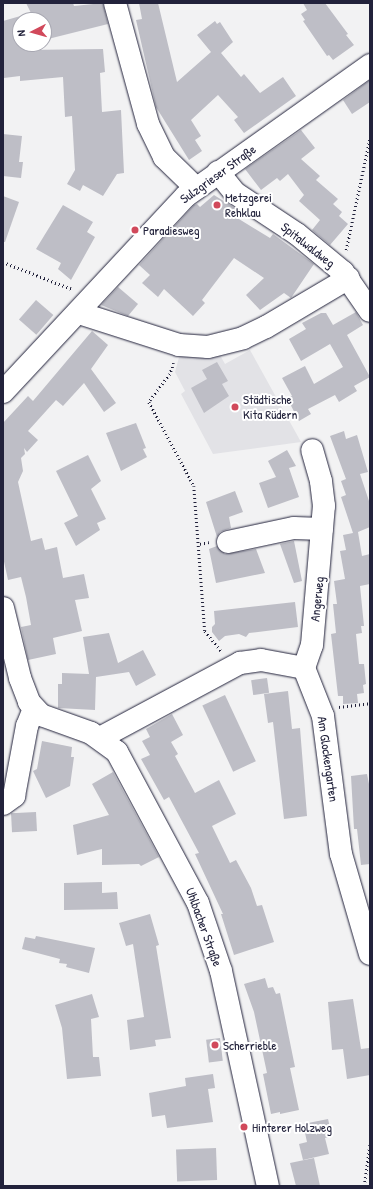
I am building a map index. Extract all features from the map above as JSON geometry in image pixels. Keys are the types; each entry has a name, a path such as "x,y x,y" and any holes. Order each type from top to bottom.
{"street":[{"path":"115,3 148,124 164,157 196,188"},
{"name":"Sulzgrieser Straße","path":"3,392 79,313 157,224 196,188 370,65"},
{"name":"Spitalwaldweg","path":"218,172 235,193 297,234 346,275 370,311"},
{"path":"79,313 179,345 208,347 243,338 301,308 346,275"},
{"name":"Angerweg","path":"304,668 312,645 322,528 323,491 312,450"},
{"path":"228,542 294,528 322,528"},
{"name":"Uhlbacher Straße","path":"3,608 23,689 34,709 44,717 100,738 114,749 126,765 203,915 221,971 268,1186"},
{"path":"100,738 234,665 261,660 304,668"},
{"name":"Am Glockengarten","path":"304,668 321,709 341,854 370,954"},
{"path":"3,804 14,796 27,726 34,709"}],"path":[{"path":"346,275 358,188 370,137"},
{"path":"3,262 93,297"},
{"path":"179,345 173,369 149,402 194,486 205,631 234,665"},
{"path":"321,709 370,703"},
{"path":"364,1186 370,1142"}],"shaded area":[{"name":"Städtische Kita Rüdern","path":"181,350 217,350 225,364 250,350 301,442 213,454 181,394 185,391 175,372"}],"building":[{"path":"26,3 73,3 74,6 103,3 108,24 52,38 52,12 30,12"},
{"path":"139,3 158,3 177,82 211,52 197,35 215,21 217,24 220,22 233,42 221,53 241,77 244,74 260,93 283,77 296,96 244,133 234,120 238,117 218,95 191,120 201,136 195,140 202,151 189,160 156,107 136,20 142,19"},
{"path":"303,3 325,3 348,34 346,35 354,45 333,60 329,55 327,56 303,21 305,20 301,14 307,10"},
{"path":"12,18 12,52 52,52 52,50 103,49 105,72 100,73 102,112 121,110 124,173 117,174 103,196 83,185 80,191 67,184 75,170 72,116 65,117 63,77 20,81 20,76 4,78 3,21"},
{"path":"370,80 370,102 352,114 343,100"},
{"path":"301,130 315,148 301,159 320,176 316,180 338,199 333,204 342,212 339,216 348,224 330,245 312,230 320,220 299,201 304,195 288,174 280,181 277,178 261,190 245,169"},
{"path":"3,134 22,136 19,162 23,162 21,178 3,176"},
{"path":"214,195 238,210 234,216 270,238 273,234 314,264 291,298 284,293 260,310 246,295 264,278 234,258 202,300 205,303 193,316 164,289 158,297 142,283 150,275 139,265 194,205 197,204 200,207"},
{"path":"3,196 19,202 5,242 3,242"},
{"path":"63,205 93,222 87,232 95,237 71,280 58,269 61,263 36,249"},
{"path":"118,287 138,304 128,316 101,305"},
{"path":"36,300 53,315 36,335 19,320"},
{"path":"356,312 363,325 347,335 370,377 354,386 357,391 339,402 335,395 308,409 311,414 299,421 287,398 292,396 282,378 305,366 314,384 343,367 330,344 301,361 289,339 306,329 302,323 321,313 326,313 333,325"},
{"path":"92,331 108,345 91,369 116,403 104,412 84,383 63,406 56,400 28,431 38,440 27,452 24,448 25,454 21,458 23,471 18,482 31,541 42,538 45,550 57,547 63,578 84,574 89,598 75,600 82,631 53,638 56,654 28,660 21,627 31,625 26,597 21,577 8,580 3,557 3,423 28,396 33,401"},
{"name":"Städtische Kita Rüdern","path":"217,362 228,381 222,384 229,396 204,413 191,388 207,379 202,370"},
{"path":"136,423 146,448 143,449 147,457 121,471 106,433"},
{"path":"344,431 346,439 357,435 368,472 360,474 370,504 370,527 358,532 362,556 370,554 370,584 360,586 364,626 361,626 362,633 356,634 359,664 364,664 366,684 363,685 364,693 357,694 358,703 343,704 343,696 338,696 331,634 336,633 333,604 337,604 334,581 345,579 340,551 346,550 343,535 353,533 341,497 346,495 341,481 346,479 330,436"},
{"path":"287,450 296,466 289,468 299,497 268,508 259,483 276,477 268,461"},
{"path":"88,455 101,481 91,489 106,519 97,523 100,530 76,546 64,523 78,516 56,471"},
{"path":"235,491 243,512 229,517 231,528 220,532 217,537 206,502"},
{"path":"294,541 302,581 294,583 280,544"},
{"path":"217,546 225,554 256,549 265,573 216,583 209,549"},
{"path":"295,602 298,627 249,633 246,637 239,634 225,636 219,641 212,632 212,627 215,624 214,611"},
{"path":"109,633 118,663 143,650 156,675 136,686 129,672 96,677 95,710 58,708 58,684 62,684 62,673 89,674 83,637"},
{"path":"267,678 269,693 253,695 251,680"},
{"path":"288,691 292,729 300,728 307,816 284,819 273,722 268,723 264,694"},
{"path":"225,695 256,761 233,772 202,706"},
{"path":"172,714 183,735 171,742 178,754 175,756 195,793 219,780 236,814 212,826 230,863 236,860 251,888 257,906 262,905 274,942 234,955 221,914 223,914 195,854 199,853 169,797 164,800 141,759 150,755 142,741 150,737 146,729"},
{"path":"42,741 72,747 71,757 74,757 70,786 46,798 33,771 37,769"},
{"path":"113,772 159,857 141,866 139,864 102,865 102,849 77,855 73,825 109,815 92,784"},
{"path":"367,774 370,789 370,864 361,865 357,829 354,829 351,776"},
{"path":"36,812 37,831 12,832 11,813"},
{"path":"102,882 102,893 117,892 118,909 64,910 64,883"},
{"path":"150,914 159,945 156,946 171,1038 155,1040 156,1046 130,1050 127,1020 144,1017 133,944 126,946 119,923"},
{"path":"36,936 95,948 89,973 66,967 67,964 59,963 60,959 22,949 25,937 35,939"},
{"path":"265,978 268,988 273,987 276,994 280,993 295,1067 290,1068 299,1110 280,1114 280,1112 271,1114 263,1074 267,1073 254,1012 244,984"},
{"path":"92,994 99,1017 91,1019 93,1057 99,1057 101,1076 67,1079 62,1028 55,1005"},
{"path":"353,999 361,1049 369,1048 370,1075 347,1079 343,1049 332,1050 328,1002"},
{"path":"220,1038 223,1061 209,1063 206,1040"},
{"path":"213,1074 215,1088 208,1089 213,1122 167,1128 165,1115 152,1117 149,1093 186,1086 185,1078"},
{"path":"328,1119 332,1136 325,1138 329,1154 303,1160 299,1144 307,1142 303,1124"},
{"path":"216,1148 217,1180 177,1181 176,1149"},
{"path":"314,1158 320,1186 296,1186 290,1163"}],"place":[{"name":"Metzgerei Rehklau","path":"217,205"},
{"name":"Paradiesweg","path":"135,230"},
{"name":"Städtische Kita Rüdern","path":"235,407"},
{"name":"Scherrieble","path":"215,1045"},
{"name":"Hinterer Holzweg","path":"244,1127"}]}
